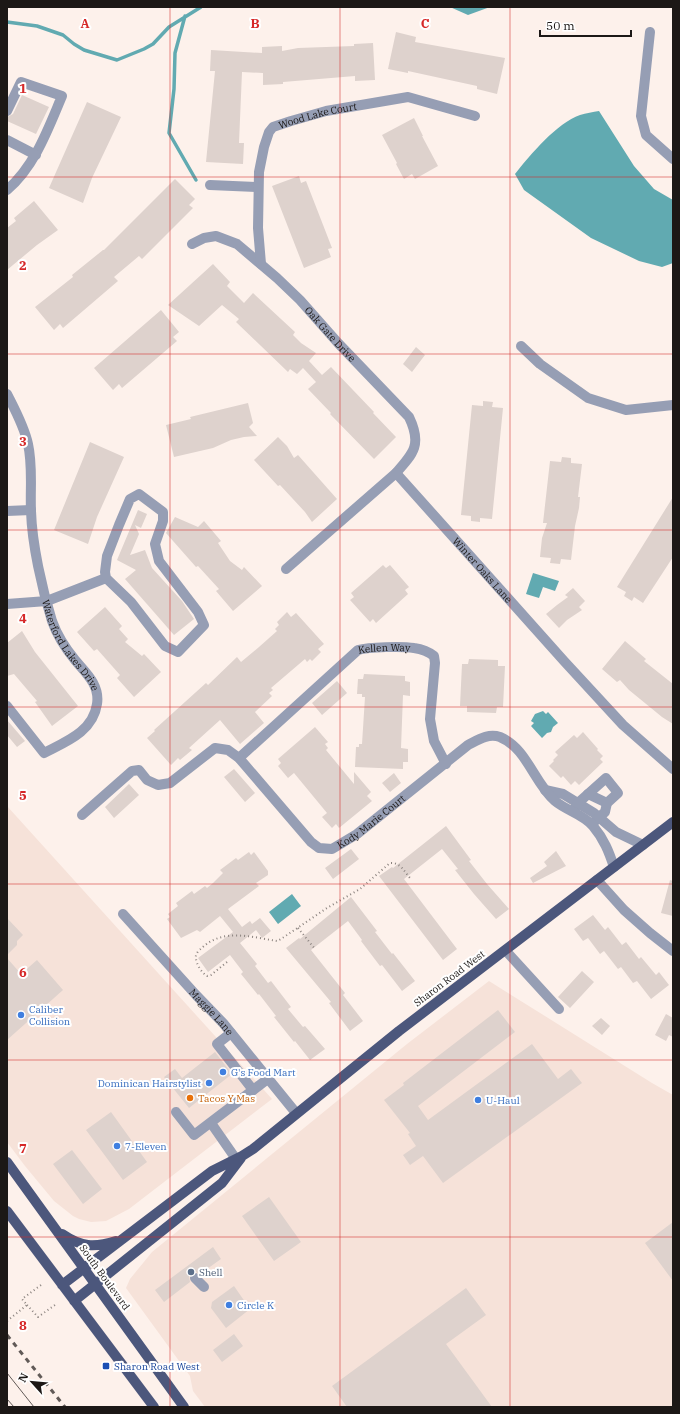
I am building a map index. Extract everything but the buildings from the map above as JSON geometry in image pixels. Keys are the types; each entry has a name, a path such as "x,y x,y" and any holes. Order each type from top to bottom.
{"main road":[{"name":"Sharon Road West","path":"62,1285 212,1171 239,1157 673,822"},
{"name":"Sharon Road West","path":"74,1301 222,1183 239,1157"},
{"name":"South Boulevard","path":"7,1162 184,1407"},
{"path":"7,1210 154,1407"},
{"path":"58,1232 80,1244 103,1245 122,1240"}],"street":[{"path":"650,32 641,116 642,125 646,136 673,159"},
{"path":"7,111 21,82 62,96 36,155 14,184 7,190"},
{"name":"Wood Lake Court","path":"261,264 258,228 258,187 264,147 269,132 273,127 291,120 326,111 408,97 475,116"},
{"path":"7,140 36,155"},
{"path":"210,185 258,187"},
{"name":"Oak Gate Drive","path":"192,244 204,238 216,236 237,244 300,300 338,343 409,417 415,430 416,443 410,456 396,473"},
{"path":"521,346 540,364 588,398 626,410 673,405"},
{"name":"Waterford Lakes Drive","path":"7,394 28,443 31,465 31,510 33,539 53,622 62,641 91,678 96,688 98,700 94,716 88,726 73,738 44,753 7,706"},
{"path":"286,569 396,473"},
{"name":"Winter Oaks Lane","path":"396,473 623,725 673,769"},
{"path":"139,494 162,512 163,521 155,544 159,561 198,612 204,625 178,652 165,646 131,602 106,578 104,572 107,556 119,525 130,499 139,494"},
{"path":"7,511 31,510"},
{"path":"7,604 47,601 106,578"},
{"name":"Kellen Way","path":"239,758 358,650 366,648 414,648 430,652 434,656 435,663 430,719 434,741 446,764"},
{"name":"Kody Marie Court","path":"82,815 132,771 139,770 147,780 158,785 170,783 215,748 228,750 239,758 311,842 319,848 332,849 357,834 468,746 481,738 490,736 499,737 517,750 545,790 556,801 575,807 581,815 643,845"},
{"path":"575,807 606,778 618,793 607,803 605,812 596,821"},
{"path":"588,794 607,803"},
{"name":"Kody Marie Court","path":"596,821 600,835 608,848 614,867"},
{"path":"598,880 624,910 650,934 673,951"},
{"name":"Maggie Lane","path":"123,914 231,1032 296,1113"},
{"path":"506,951 559,1009"},
{"path":"231,1032 217,1044 253,1090"},
{"path":"176,1112 194,1136 268,1078"},
{"path":"211,1123 239,1157"},
{"path":"195,1278 204,1287"}],"path":[{"path":"227,962 211,975 207,976 200,969 195,959 196,955 208,942 215,938 228,935 277,941 327,908 360,889 390,863 399,865 410,878"},
{"path":"298,928 315,949"},
{"path":"41,1285 22,1299 38,1317 55,1305"},
{"path":"7,1321 27,1305"}],"shaded area":[{"path":"7,806 272,1099 129,1209 106,1221 91,1222 79,1219 54,1201 7,1142"},
{"path":"489,981 673,1095 673,1407 205,1407 193,1391 190,1376 126,1288 130,1279 152,1252 407,1044"}],"water":[{"path":"450,7 490,7 468,15"},
{"path":"599,111 634,166 654,189 673,200 673,263 662,267 639,261 591,238 524,190 515,174 545,140 562,125 580,115"},
{"path":"533,573 559,581 555,591 543,587 539,598 526,594"},
{"path":"543,711 546,714 548,712 558,723 553,727 551,732 547,733 542,738 531,726 534,723 531,721 535,714"},
{"path":"292,894 301,906 278,924 269,912"}],"waterway":[{"path":"7,22 37,26 63,35 84,50 117,60 153,44 169,27 201,7"},
{"path":"185,16 175,53 174,89 169,133 196,180"}],"tram line":[{"path":"7,1373 34,1407"},
{"path":"7,1399 14,1407"}],"railway":[{"path":"7,1335 65,1407"}],"place":[{"name":"Caliber Collision","path":"21,1015"},
{"name":"G's Food Mart","path":"223,1072"},
{"name":"Dominican Hairstylist","path":"209,1083"},
{"name":"Tacos Y Mas","path":"190,1098"},
{"name":"U-Haul","path":"478,1100"},
{"name":"7-Eleven","path":"117,1146"},
{"name":"Shell","path":"191,1272"},
{"name":"Circle K","path":"229,1305"},
{"name":"Sharon Road West","path":"106,1366"}]}
